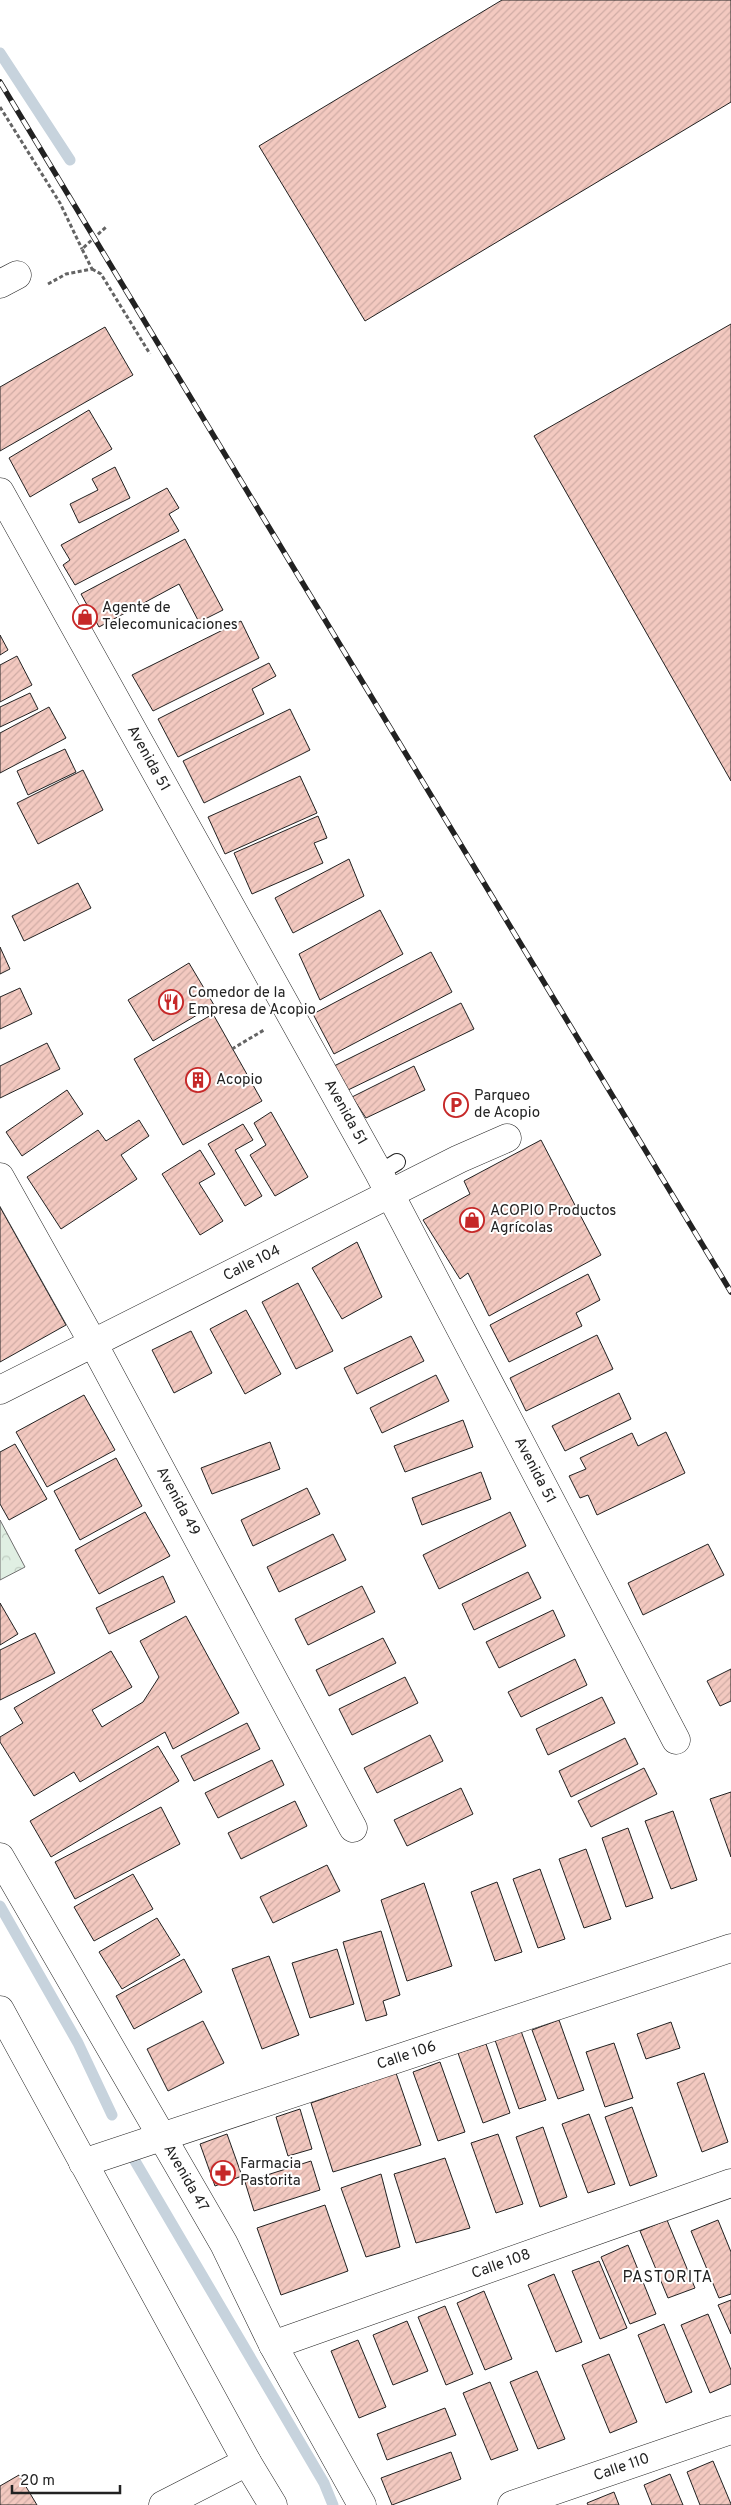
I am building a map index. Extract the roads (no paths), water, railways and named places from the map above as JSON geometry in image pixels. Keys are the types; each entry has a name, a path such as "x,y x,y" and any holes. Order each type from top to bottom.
{"street":[{"name":"Avenida 51","path":"0,492 388,1176 676,1740"},
{"name":"Calle 104","path":"0,1390 93,1343 388,1176 456,1151 507,1138"},
{"name":"Avenida 49","path":"0,1177 93,1343 353,1828"},
{"name":"Avenida 47","path":"0,1857 224,2244 273,2345 362,2505"},
{"name":"Calle 106","path":"83,2163 731,1948"},
{"path":"0,2010 272,2505"},
{"name":"Calle 108","path":"273,2345 731,2183"},
{"name":"Calle 110","path":"512,2505 731,2430"},
{"path":"163,2505 247,2462"}],"waterway":[{"path":"0,53 70,160"},
{"path":"0,1906 78,2043 112,2115"},
{"path":"135,2161 324,2483 333,2505"}],"railway":[{"path":"0,82 731,1292"}],"place":[{"name":"Agente de Telecomunicaciones","path":"85,617"},
{"name":"Comedor de la Empresa de Acopio","path":"171,1002"},
{"name":"Acopio","path":"198,1080"},
{"name":"Parqueo de Acopio","path":"456,1105"},
{"name":"ACOPIO Productos Agrícolas","path":"472,1220"},
{"name":"Farmacia Pastorita","path":"223,2173"}],"district":[{"name":"PASTORITA","path":"668,2278"}]}
